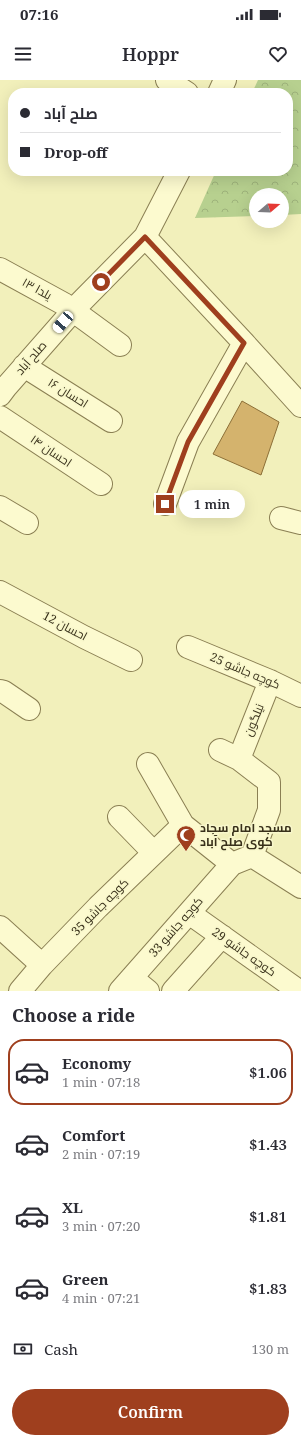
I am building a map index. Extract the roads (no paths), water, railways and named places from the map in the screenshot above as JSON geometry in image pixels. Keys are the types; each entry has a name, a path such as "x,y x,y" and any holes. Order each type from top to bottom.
{"street":[{"path":"167,80 179,88"},
{"name":"صلح آباد","path":"2,388 24,366 73,311 145,237 176,176"},
{"path":"145,237 301,406"},
{"name":"یلدا ۱۳","path":"0,269 44,292 120,345"},
{"path":"165,504 188,442 244,343"},
{"name":"احسان ۱۶","path":"24,366 111,421"},
{"name":"احسان ۱۴","path":"0,417 101,484"},
{"path":"0,507 27,523"},
{"name":"احسان 12","path":"2,598 131,660"},
{"name":"کوچه جاشو 25","path":"188,647 270,681 301,696"},
{"name":"نیلگون","path":"242,860 269,810 269,782 229,754 270,681"},
{"path":"0,691 4,692 29,709"},
{"path":"148,764 183,825 242,860 301,887"},
{"path":"118,817 154,853"},
{"name":"کوچه جاشو 35","path":"25,989 42,965 98,907 183,825"},
{"name":"کوچه جاشو 33","path":"133,987 189,913 242,860"},
{"name":"کوچه جاشو 29","path":"189,913 299,991"},
{"path":"0,927 42,965"},
{"path":"173,991 222,936"}],"place":[{"name":"مسجد امام سجاد کوی صلح آباد","path":"186,852"}]}
